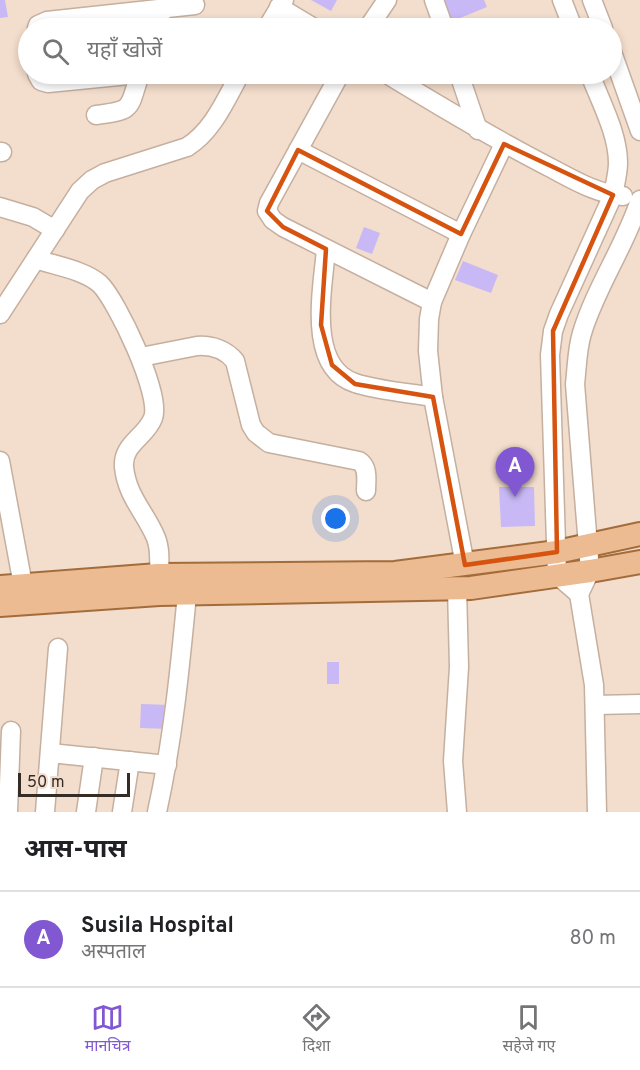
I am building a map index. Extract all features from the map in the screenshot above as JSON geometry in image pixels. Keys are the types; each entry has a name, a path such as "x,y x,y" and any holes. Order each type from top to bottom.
{"main road":[{"path":"0,587 159,585 395,573 557,552 640,534"},
{"path":"0,605 159,585 187,594 457,588 590,571 640,562"}],"street":[{"path":"375,18 387,0"},
{"path":"434,0 440,18"},
{"path":"562,0 569,18"},
{"path":"592,0 599,18"},
{"path":"273,18 281,4 300,18"},
{"path":"63,18 129,6 164,8 195,5"},
{"path":"160,18 164,8"},
{"path":"622,80 640,131"},
{"path":"96,115 125,110 130,104 137,84"},
{"path":"0,314 80,191 92,180 105,173 187,147 199,140 234,84"},
{"path":"334,84 269,203 267,211 273,220 284,227 432,302"},
{"path":"403,84 478,130 581,183 613,195 640,198 633,223 588,316 577,355 576,384 590,571 579,594 591,661 595,705 597,812"},
{"path":"462,84 478,130"},
{"path":"579,594 557,575 550,355 553,331 613,195 618,163 617,147 594,84"},
{"path":"465,564 433,397 428,351 432,302 460,234 504,144"},
{"path":"298,150 460,234"},
{"path":"0,207 33,217 55,230"},
{"path":"326,249 321,325 323,346 332,365 343,377 355,384 433,397"},
{"path":"36,259 85,276 100,284 110,298 141,357 155,403 154,417 124,457 124,469 133,500 157,540 159,585"},
{"path":"553,331 581,335"},
{"path":"141,357 207,345 229,354 235,361 251,425 262,440 359,461 364,464 366,471 366,491"},
{"path":"0,461 23,585"},
{"path":"457,588 459,667 453,761 458,812"},
{"path":"156,812 167,765 178,694 187,594"},
{"path":"45,812 58,648"},
{"path":"595,705 640,704"},
{"path":"8,812 11,731"},
{"path":"50,753 167,765"},
{"path":"86,812 94,757"},
{"path":"122,812 130,761"}],"highlighted area":[{"path":"504,144 613,195 553,331 557,552 465,565 433,397 355,384 332,365 321,325 326,249 283,227 267,211 298,150 461,234"}],"building":[{"path":"0,0 5,0 8,17 0,18"},
{"path":"311,0 337,0 331,11"},
{"path":"442,0 484,0 487,7 460,18 447,18"},
{"path":"364,227 380,233 372,254 356,248"},
{"path":"463,261 498,275 491,293 455,280"},
{"path":"499,487 534,487 535,526 501,527"},
{"path":"327,662 339,662 339,684 327,684"},
{"path":"141,704 171,705 171,729 140,728"}],"place":[{"name":"Susila Hospital","path":"515,497"}]}
